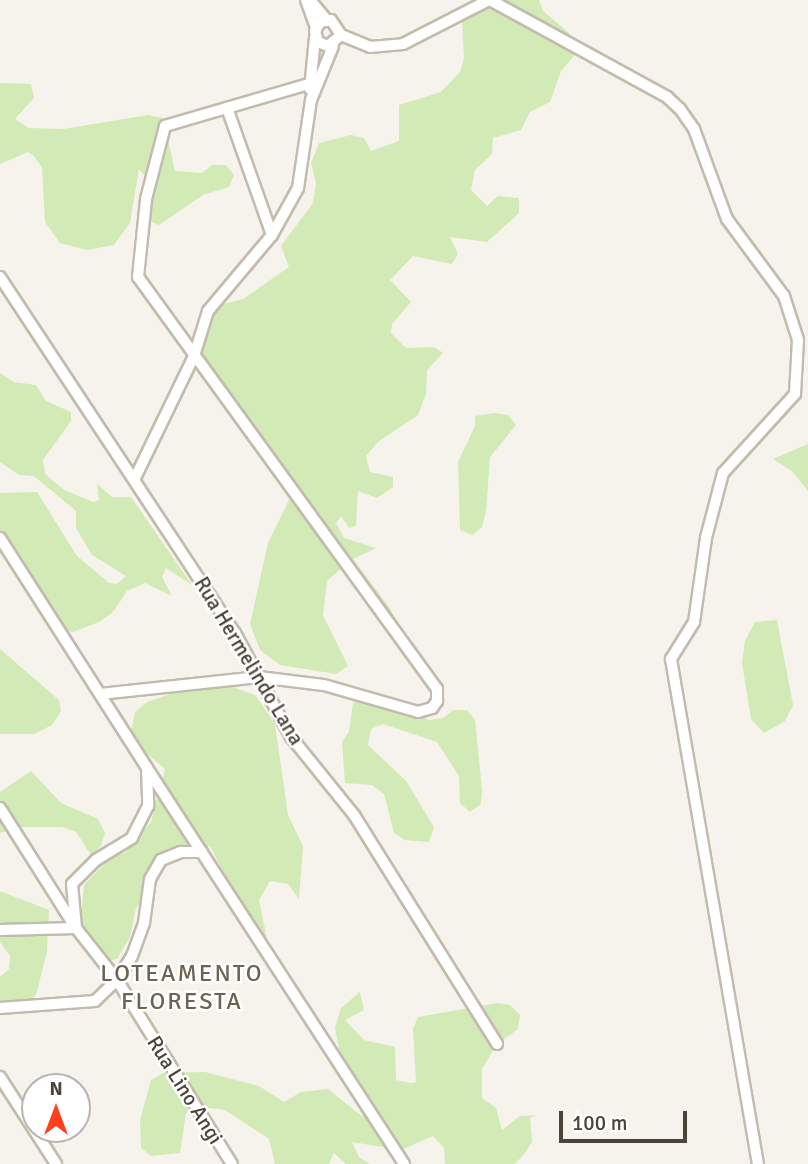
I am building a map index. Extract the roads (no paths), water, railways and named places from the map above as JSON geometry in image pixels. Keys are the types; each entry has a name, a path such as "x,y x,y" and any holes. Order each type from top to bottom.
{"street":[{"path":"308,0 327,20 338,24 336,42 311,100"},
{"path":"135,478 194,356 208,311 272,235 299,188 311,100 309,84 315,32 308,0"},
{"path":"315,32 336,42 379,48 403,44 490,0 667,97 680,109 694,129 727,219 784,296 798,340 795,394 723,473 706,538 694,622 671,659 758,1164"},
{"path":"315,32 327,20"},
{"path":"100,694 259,677 324,685 418,712 432,708 438,696 438,689 138,277 146,198 165,126 309,84"},
{"path":"227,108 272,235"},
{"name":"Rua Hermelindo Lana","path":"0,277 135,478 259,677 292,737 354,815 497,1044"},
{"path":"0,538 404,1164"},
{"path":"0,930 76,928 72,884 96,860 132,838 148,806 147,768"},
{"name":"Rua Lino Angi","path":"0,808 76,928 117,980 232,1164"},
{"path":"0,1007 95,1001 117,980 144,923 150,879 161,860 181,852 202,852"},
{"path":"0,1077 56,1164"}],"district":[{"name":"LOTEAMENTO FLORESTA","path":"182,988"}]}
